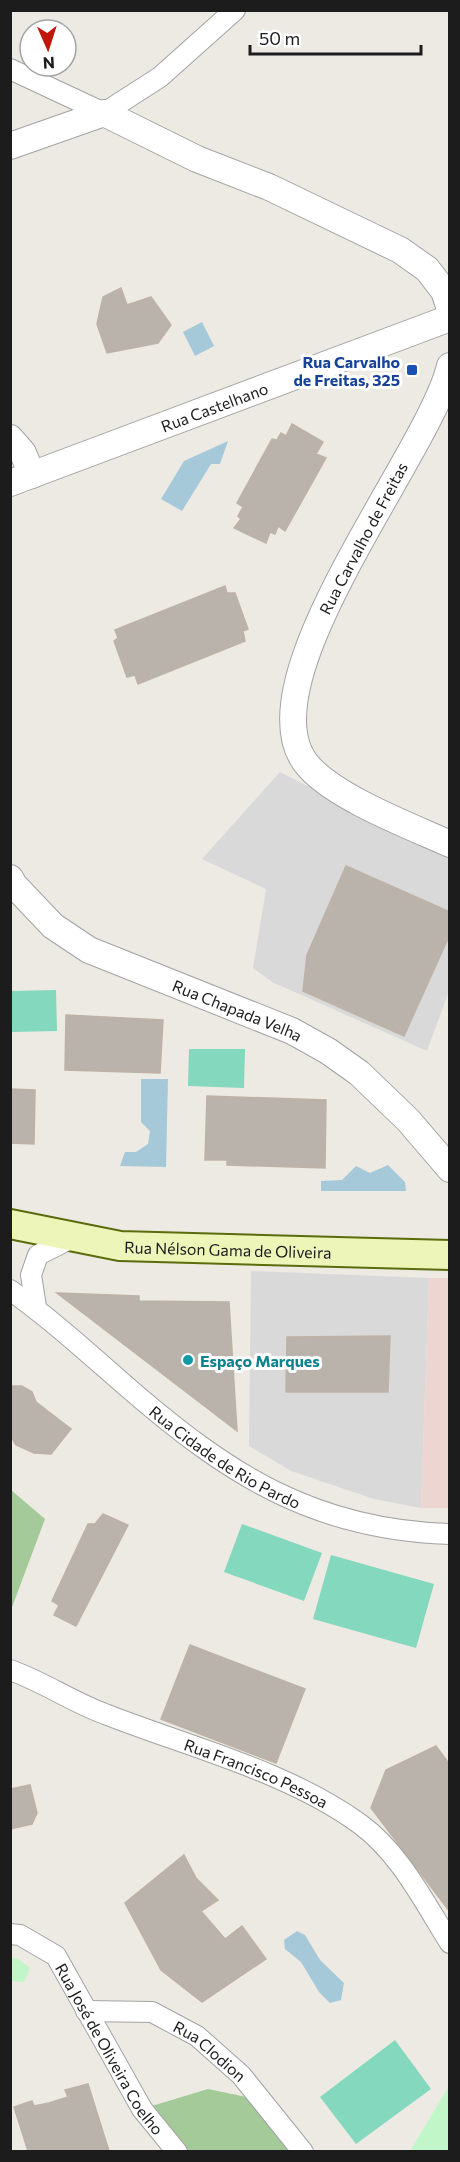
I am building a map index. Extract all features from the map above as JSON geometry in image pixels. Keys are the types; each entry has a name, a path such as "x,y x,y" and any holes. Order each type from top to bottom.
{"main road":[{"name":"Rua Nélson Gama de Oliveira","path":"10,1224 120,1246 450,1255"}],"street":[{"path":"10,146 104,113 160,77 235,10"},
{"path":"10,69 197,159 269,187 400,250 428,269 444,291 450,309"},
{"name":"Rua Castelhano","path":"21,479 450,318"},
{"name":"Rua Carvalho de Freitas","path":"450,366 434,409 322,611 297,687 292,716 298,749 309,768 345,794 450,844"},
{"path":"10,438 23,453 21,479"},
{"name":"Rua Chapada Velha","path":"10,878 53,926 89,950 292,1030 328,1051 359,1073 408,1120 450,1169"},
{"path":"36,1307 31,1275 38,1255 72,1238"},
{"name":"Rua Cidade de Rio Pardo","path":"10,1290 36,1307 129,1389 228,1466 260,1486 318,1511 381,1528 450,1534"},
{"name":"Rua Francisco Pessoa","path":"10,1670 32,1677 94,1710 284,1781 361,1825 398,1862 450,1943"},
{"name":"Rua José de Oliveira Coelho","path":"10,1934 20,1935 56,1956 142,2109 177,2151"},
{"name":"Rua Clodion","path":"86,2011 152,2012 197,2036 241,2075 303,2151"}],"shaded area":[{"path":"280,772 449,858 449,991 427,1051 272,982 253,968 266,889 202,859"},
{"path":"251,1271 429,1278 421,1508 374,1499 291,1471 249,1446"},
{"path":"429,1278 449,1278 449,1508 421,1508"}],"green space":[{"path":"56,990 57,1031 11,1032 11,991"},
{"path":"189,1049 245,1049 244,1088 188,1086"},
{"path":"11,1490 45,1519 11,1610"},
{"path":"242,1524 322,1553 304,1601 224,1572"},
{"path":"331,1555 434,1584 416,1648 313,1619"},
{"path":"11,1957 30,1968 24,1982 11,1981"},
{"path":"395,2040 431,2089 356,2144 320,2097"},
{"path":"449,2086 449,2151 410,2151"},
{"path":"208,2089 265,2101 303,2151 171,2151 142,2109"}],"water":[{"path":"202,322 214,346 195,356 183,332"},
{"path":"228,441 220,464 211,464 182,511 161,499 184,461"},
{"path":"141,1079 168,1079 166,1167 120,1166 125,1152 136,1152 148,1144 150,1131 141,1122"},
{"path":"388,1165 405,1182 406,1191 321,1191 321,1181 342,1180 356,1166 370,1173"},
{"path":"297,1931 305,1935 320,1960 344,1983 341,2000 330,2003 319,1992 301,1962 285,1949 284,1940"}],"building":[{"path":"121,288 127,305 151,297 171,325 158,343 107,353 97,324 103,297"},
{"path":"292,424 323,442 316,454 326,458 285,531 278,526 275,534 270,532 266,543 234,528 241,519 238,516 243,507 237,503 272,439 277,440 281,433 286,436"},
{"path":"225,586 227,593 235,593 248,629 243,631 245,641 138,684 135,675 127,677 114,641 118,638 115,630"},
{"path":"346,866 450,912 450,934 404,1036 303,991 307,955"},
{"path":"66,1015 163,1020 160,1073 65,1070"},
{"path":"10,1089 35,1090 34,1144 10,1143"},
{"path":"207,1096 326,1100 325,1168 227,1165 227,1160 205,1160"},
{"name":"Espaço Marques","path":"57,1293 139,1296 139,1301 229,1302 237,1431"},
{"path":"390,1336 388,1392 286,1392 287,1337"},
{"path":"10,1386 22,1386 32,1392 36,1402 71,1429 51,1454 34,1453 16,1445 10,1435"},
{"path":"103,1514 128,1525 76,1626 54,1615 59,1605 52,1601 88,1524 95,1524"},
{"path":"190,1645 305,1689 276,1763 161,1719"},
{"path":"436,1746 450,1765 450,1912 371,1808 386,1770"},
{"path":"30,1785 37,1813 32,1824 10,1829 10,1789"},
{"path":"184,1855 196,1878 218,1900 201,1911 225,1939 242,1926 266,1959 202,2002 161,1970 125,1903"},
{"path":"88,2084 109,2151 28,2151 14,2107 32,2101 34,2106 49,2103 68,2097 65,2090"}],"place":[{"name":"Rua Carvalho de Freitas, 325","path":"412,370"},
{"name":"Espaço Marques","path":"188,1360"}]}
